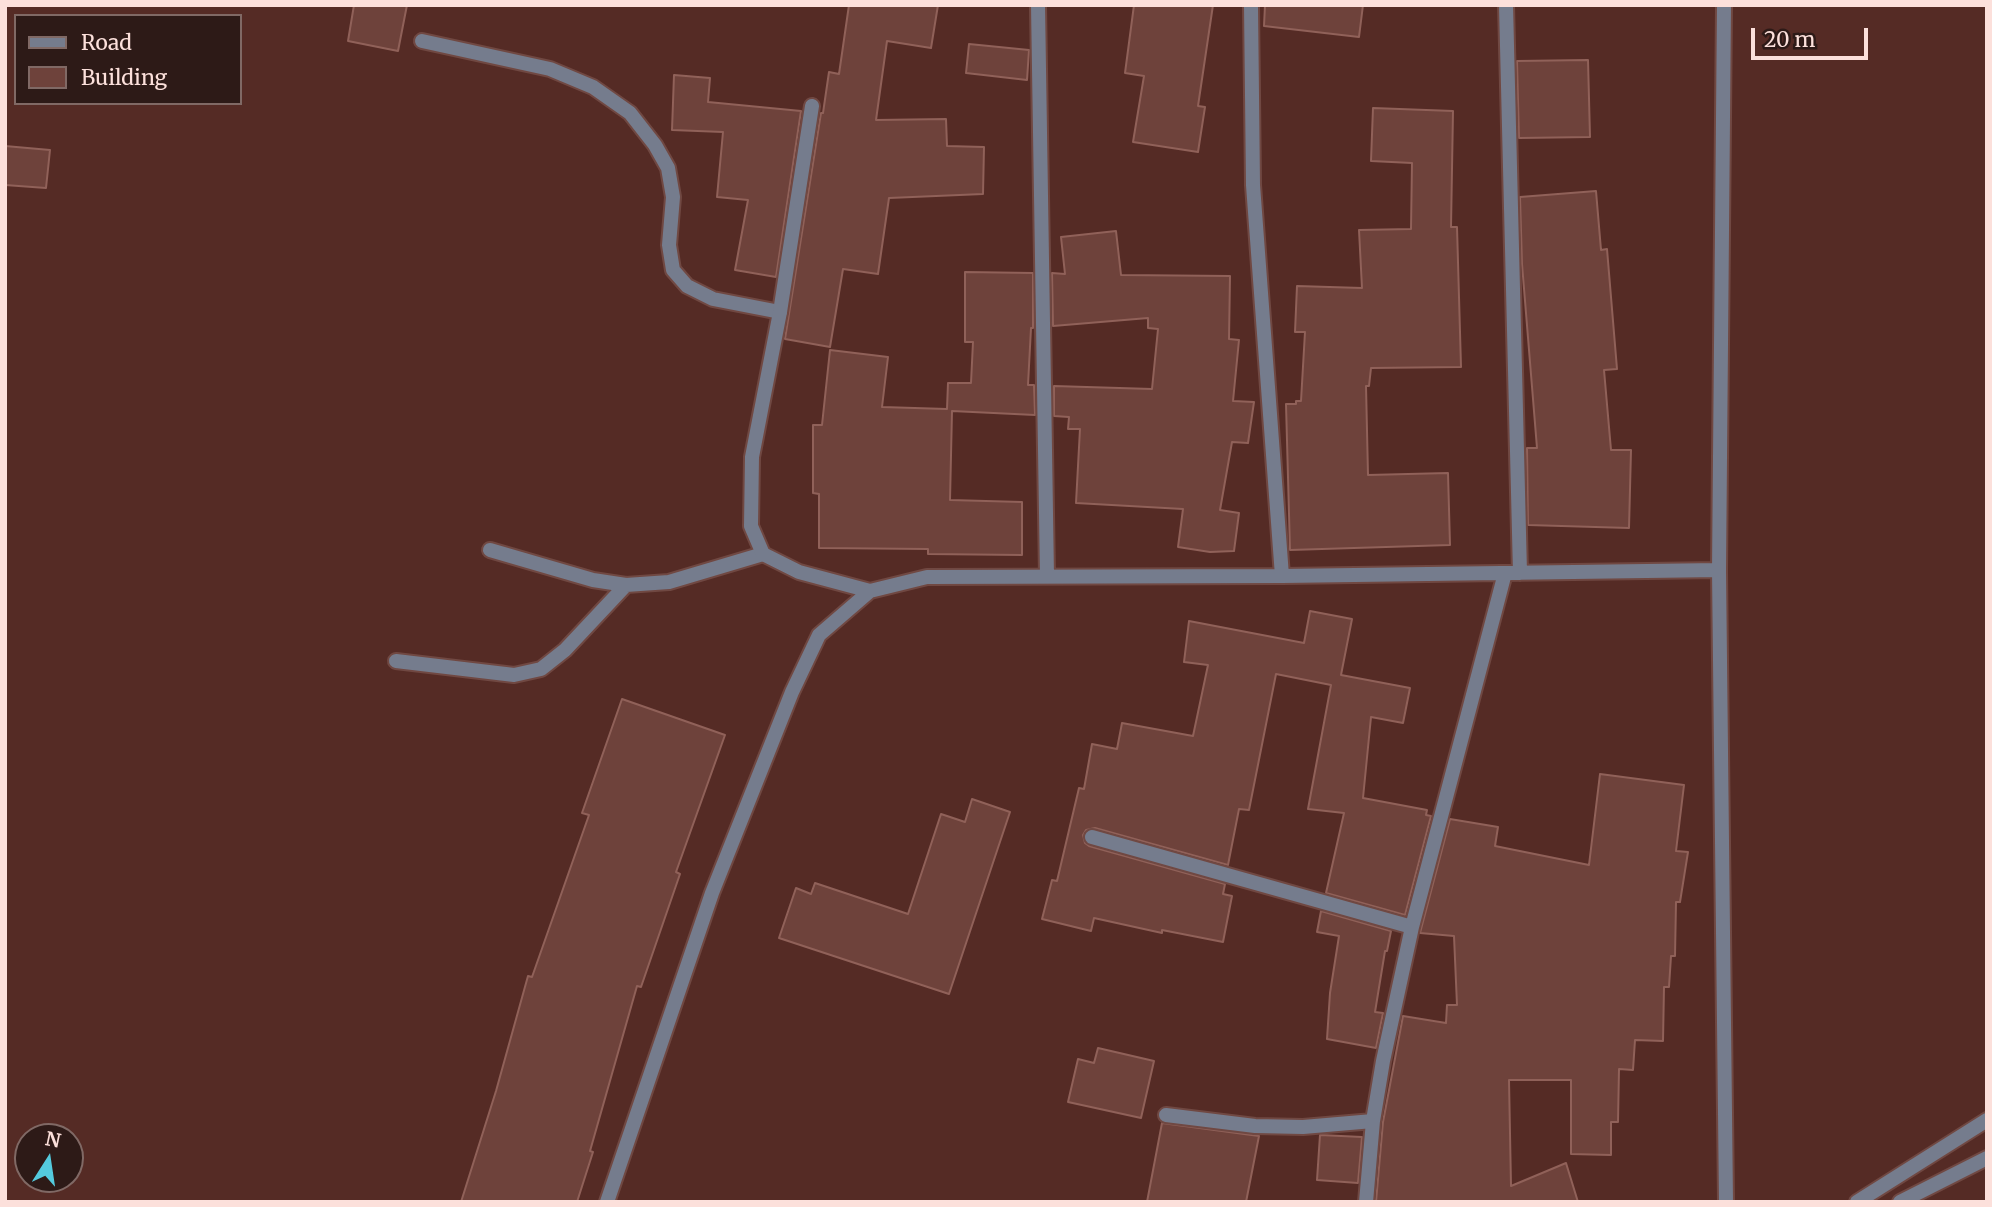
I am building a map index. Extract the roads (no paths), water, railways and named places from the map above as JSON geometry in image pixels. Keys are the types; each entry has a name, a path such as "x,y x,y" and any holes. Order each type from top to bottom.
{"street":[{"path":"1038,5 1047,576"},
{"path":"1251,5 1252,185 1282,576"},
{"path":"1366,1202 1373,1121 1383,1061 1412,927 1513,573 1506,5"},
{"path":"1724,5 1718,570 1726,1202"},
{"path":"422,41 550,69 593,88 630,113 655,145 668,168 673,197 669,244 673,270 687,286 713,299 780,312"},
{"path":"812,106 780,312 752,457 751,526 763,554 799,572 870,590 928,577 1282,576 1718,570"},
{"path":"490,550 593,580 626,585 669,582 763,554"},
{"path":"396,661 514,675 541,669 565,650 626,585"},
{"path":"607,1202 712,894 792,692 819,635 870,590"},
{"path":"1092,837 1412,927"},
{"path":"1166,1115 1255,1126 1303,1127 1373,1121"},
{"path":"1857,1202 1987,1120"},
{"path":"1900,1202 1987,1158"}]}
